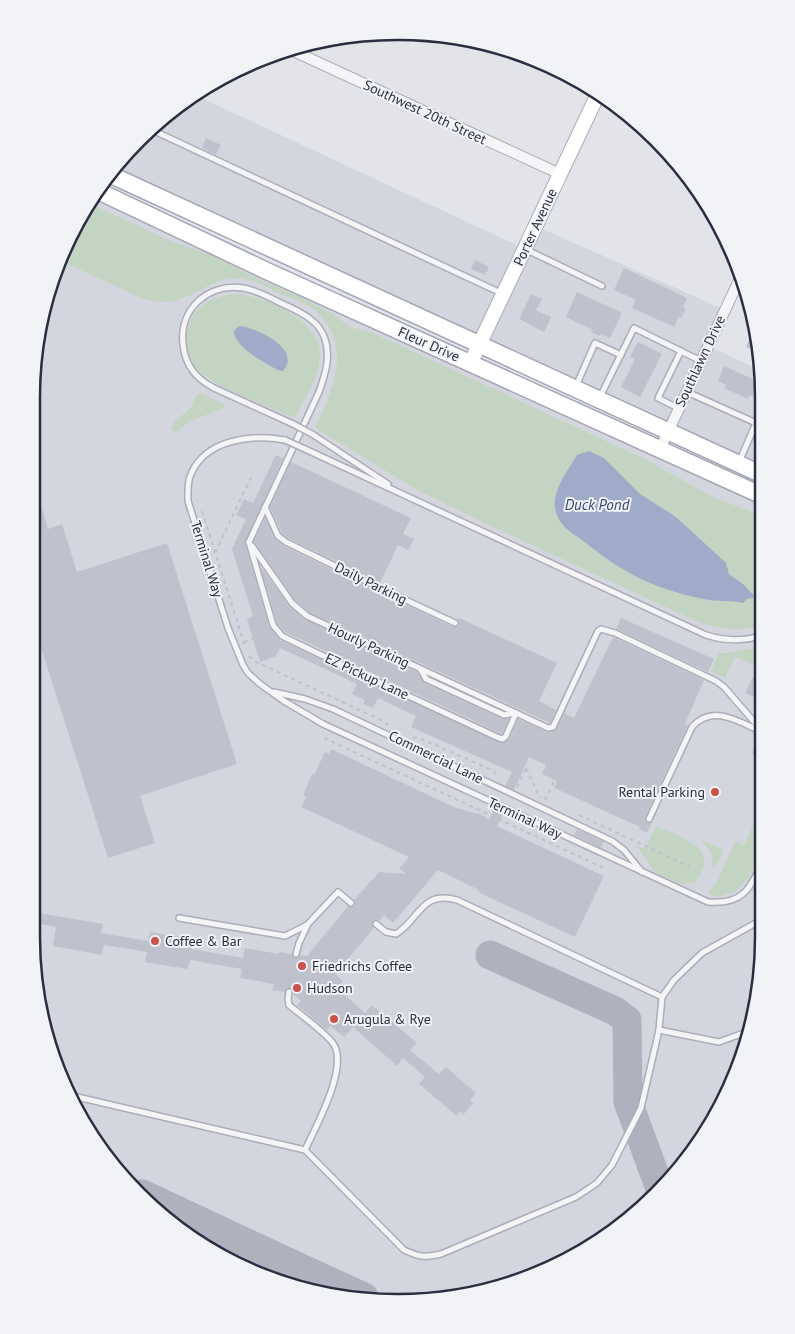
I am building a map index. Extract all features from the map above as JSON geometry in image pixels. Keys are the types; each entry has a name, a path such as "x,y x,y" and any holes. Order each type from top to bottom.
{"main road":[{"name":"Fleur Drive","path":"117,177 755,471"},
{"name":"Fleur Drive","path":"104,194 269,272 755,492"}],"street":[{"name":"Southwest 20th Street","path":"299,54 560,174"},
{"name":"Porter Avenue","path":"471,362 595,100"},
{"name":"Southlawn Drive","path":"660,450 737,285"}],"lane":[{"path":"158,133 503,295"},
{"path":"525,249 602,286"},
{"path":"249,542 265,507 322,382 328,353 325,339 312,320 302,313 253,290 235,287 224,288 200,298 189,313 183,332 184,351 190,369 203,382 214,388 293,424 312,434 400,492"},
{"path":"599,400 634,328 700,361"},
{"path":"574,388 596,343 621,355"},
{"path":"678,408 658,398 680,351"},
{"path":"686,391 755,423"},
{"path":"738,464 755,425"},
{"name":"Terminal Way","path":"755,638 728,640 706,635 285,440 255,437 225,443 204,456 190,475 188,500 235,647 248,673 270,692 323,724 696,898 720,903 739,898 748,890 755,876"},
{"name":"Daily Parking","path":"265,507 278,536 286,542 455,623"},
{"name":"Hourly Parking","path":"249,542 292,603 307,616 516,713"},
{"name":"EZ Pickup Lane","path":"249,542 273,625 282,636 499,738 503,739 506,736 516,713"},
{"path":"516,713 548,728 553,727 598,631 601,629 615,633 716,681 724,687 755,723"},
{"name":"Commercial Lane","path":"270,692 305,699 332,709 612,841 624,850 642,873"},
{"path":"649,819 696,722 709,716 719,715 729,717 755,728"},
{"path":"296,954 298,943 307,926 338,892 351,903"},
{"path":"376,924 386,932 396,934 428,902 446,897 457,900 662,997"},
{"path":"179,918 285,936 307,926"},
{"path":"78,1097 305,1150 404,1250 420,1257 441,1254 576,1197 598,1183 612,1165 640,1108 658,1030 662,997 674,980 702,953 755,923"},
{"path":"289,992 289,1005 334,1044 338,1058 333,1087 305,1150"},
{"path":"658,1030 718,1042 742,1034"}],"path":[{"path":"216,554 253,473"},
{"path":"202,510 248,654 254,661 381,720 395,729"},
{"path":"244,642 253,639"},
{"path":"409,738 417,737 494,772 497,778"},
{"path":"324,738 604,868"},
{"path":"546,800 557,775 551,772 554,766 550,764"},
{"path":"510,784 516,788 526,768 540,798"},
{"path":"579,816 690,867"}],"shaded area":[{"path":"202,98 525,249 536,226 725,310 708,346 753,367 755,471 116,177 162,129"},
{"path":"101,198 755,492 755,936 752,983 743,1029 728,1073 718,1095 695,1135 666,1172 633,1205 596,1234 556,1257 534,1267 490,1282 467,1287 444,1291 398,1294 351,1291 328,1287 305,1282 261,1267 239,1257 199,1234 145,1189 100,1135 77,1095 67,1073 52,1029 47,1006 43,983 40,936 40,398 43,351 52,305 67,261 77,239"}],"green space":[{"path":"96,206 171,241 212,255 332,313 350,327 371,332 645,459 713,497 755,513 755,627 730,629 698,622 417,490 315,428 333,382 337,351 334,337 326,323 314,310 303,303 257,283 236,278 220,281 186,297 168,302 152,301 136,296 66,264 77,239"},
{"path":"233,294 259,299 287,311 300,319 317,340 320,353 318,370 295,418 213,381 194,366 188,356 186,338 188,327 197,310 213,299"},
{"path":"200,393 221,402 224,408 191,421 176,432 171,430 176,420 191,407 196,395"},
{"path":"755,648 755,666 735,657 725,678 711,671 719,653"},
{"path":"755,821 755,864 749,877 735,892 717,897 707,894 718,880 735,841 744,845"},
{"path":"656,826 687,840 702,853 704,861 702,871 694,883 681,884 658,874 633,844 645,849"},
{"path":"702,840 724,850 715,867 712,867 712,855"}],"water":[{"path":"239,326 256,330 282,347 287,355 288,363 283,371 278,370 244,349 235,337 234,331"},
{"name":"Duck Pond","path":"589,451 604,458 640,494 676,517 726,563 729,574 744,585 755,597 747,599 743,603 713,601 675,592 629,573 566,528 556,514 556,494 577,455"}],"building":[{"path":"206,138 221,145 216,155 202,148"},
{"path":"475,260 489,267 485,275 471,269"},
{"path":"624,268 687,298 683,308 686,309 681,318 679,316 674,327 632,308 636,300 614,290"},
{"path":"577,292 622,313 610,338 591,332 593,330 566,317"},
{"path":"531,294 542,299 536,310 551,317 544,332 519,319"},
{"path":"750,338 752,349 746,347"},
{"path":"638,342 662,354 640,397 621,387 635,359 630,357"},
{"path":"724,366 754,380 755,398 750,395 748,399 724,388 726,385 718,381"},
{"path":"276,455 283,458 245,542 269,626 280,640 502,743 510,738 518,719 548,732 556,730 564,713 574,718 613,637 704,680 685,724 688,725 645,817 647,823 652,822 647,833 639,829 640,827 554,788 557,781 542,774 546,765 529,757 514,790 505,786 512,772 411,727 416,716 378,698 373,708 363,704 365,700 352,694 357,684 280,648 276,656 260,662 247,619 253,616 232,549 246,519 236,515 244,499 253,503"},
{"path":"291,462 411,518 403,534 414,539 408,550 398,545 380,583 288,538 282,533 270,507"},
{"path":"40,503 48,529 62,524 77,572 167,543 237,764 140,796 155,843 108,858 40,644"},
{"path":"265,518 274,538 284,546 453,627 457,627 459,624 457,617 557,663 539,701 556,710 550,723 309,612 295,600 254,542"},
{"path":"260,566 289,606 304,619 417,672 424,683 502,719 509,719 502,734 285,632 277,623"},
{"path":"621,618 714,659 708,672 616,629"},
{"path":"752,678 755,679 755,697 745,693"},
{"path":"331,749 456,808 482,815 489,820 495,808 504,812 497,826 604,876 575,937 480,893 477,889 438,870 393,923 384,915 379,921 373,921 374,928 335,974 343,981 337,988 365,1013 372,1005 417,1043 410,1050 439,1074 446,1067 476,1093 470,1101 473,1103 463,1115 460,1111 457,1116 419,1084 425,1077 403,1058 397,1066 353,1027 344,1037 330,1026 327,1030 297,1005 301,1001 293,994 291,988 287,988 285,992 272,990 274,984 240,978 242,969 190,960 188,969 145,962 147,952 104,945 102,955 53,946 56,927 40,924 40,913 103,924 101,933 148,941 150,932 193,939 191,949 243,958 245,948 279,954 279,952 292,954 295,958 300,955 307,956 348,906 354,906 354,900 379,872 407,874 399,869 409,857 301,807 306,797 303,795 312,774 314,775 325,752 329,754"},
{"path":"577,829 604,842 601,848 574,835"}],"taxiway":[{"path":"490,955 615,1011 627,1020 628,1102 657,1181"},
{"path":"159,1202 294,1265"},
{"path":"315,1284 294,1265 351,1291"}],"place":[{"name":"Rental Parking","path":"715,792"},
{"name":"Coffee & Bar","path":"155,941"},
{"name":"Friedrichs Coffee","path":"302,966"},
{"name":"Hudson","path":"297,988"},
{"name":"Arugula & Rye","path":"334,1019"}]}
